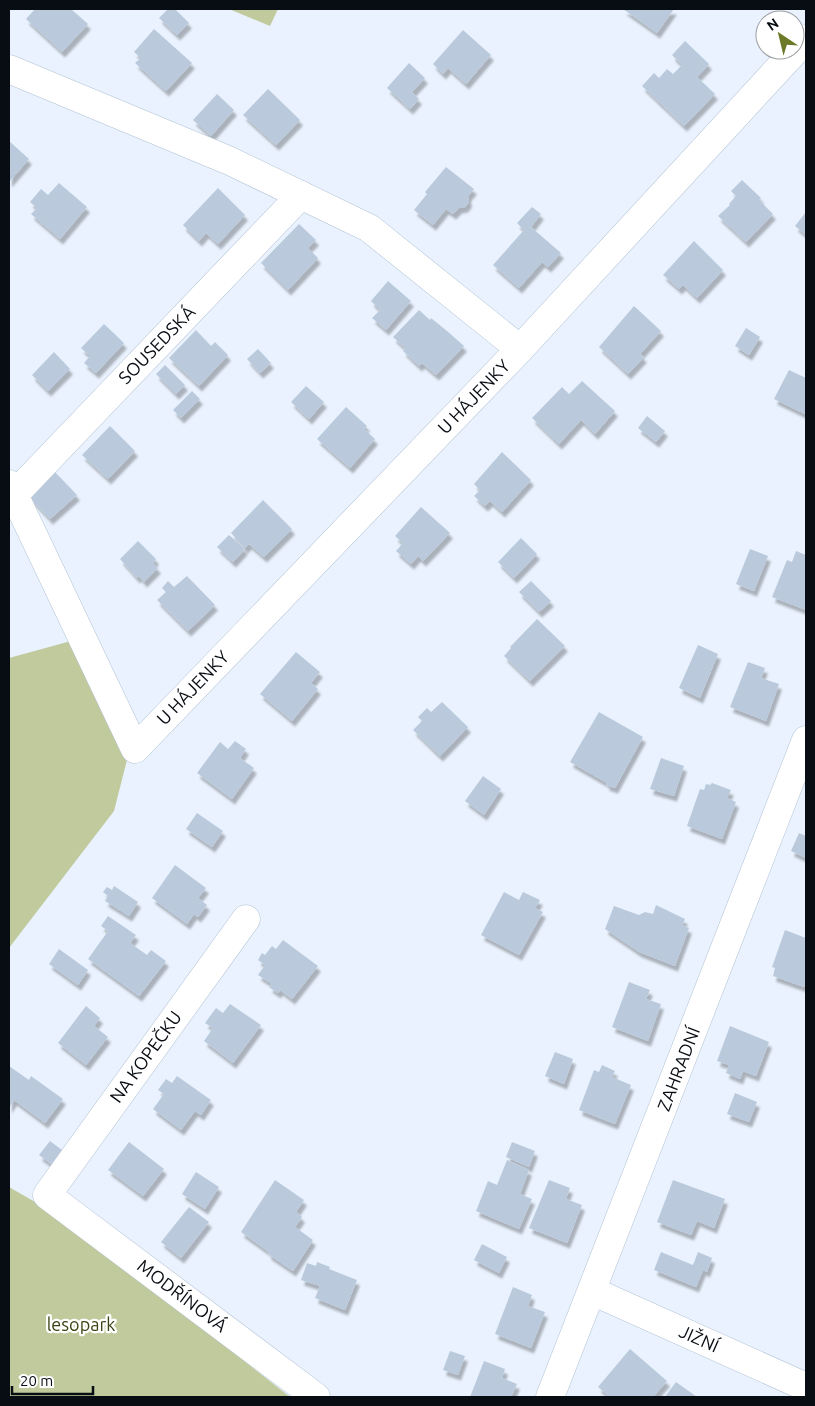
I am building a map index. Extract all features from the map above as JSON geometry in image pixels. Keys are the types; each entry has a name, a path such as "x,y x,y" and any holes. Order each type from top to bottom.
{"street":[{"name":"U HÁJENKY","path":"135,749 520,349 806,39"},
{"path":"9,69 230,161 369,228 520,349"},
{"name":"SOUSEDSKÁ","path":"135,749 11,489 301,195"},
{"name":"ZAHRADNÍ","path":"550,1397 801,772 806,740"},
{"name":"NA KOPEČKU","path":"47,1195 246,919"},
{"name":"MODŘÍNOVÁ","path":"47,1195 316,1397"},
{"name":"JIŽNÍ","path":"592,1290 806,1387"}],"green space":[{"path":"229,9 278,9 270,26"},
{"path":"71,641 128,756 114,811 9,948 9,658"},
{"name":"lesopark","path":"9,1187 61,1217 290,1397 9,1397"}],"building":[{"path":"35,9 71,9 88,24 62,52 26,19"},
{"path":"168,9 175,9 189,23 177,35 159,18"},
{"path":"623,9 674,9 657,33"},
{"path":"154,29 192,63 166,91 135,63 141,58 134,52"},
{"path":"463,30 491,55 466,84 448,68 443,74 433,64"},
{"path":"685,41 709,64 697,77 715,94 684,126 642,86 654,73 659,78 667,69 673,74 682,65 672,55"},
{"path":"409,63 425,78 412,92 419,99 410,109 387,88"},
{"path":"268,89 300,120 276,145 243,115"},
{"path":"217,94 234,110 211,136 193,120"},
{"path":"9,141 29,159 9,182"},
{"path":"446,167 474,189 468,196 469,202 465,207 459,208 453,214 446,209 433,225 414,210 427,194 425,192"},
{"path":"742,180 761,198 759,200 773,214 746,242 718,216 730,205 736,196 731,191"},
{"path":"59,183 87,207 60,239 31,214 37,208 30,202 41,189 48,195"},
{"path":"218,188 245,215 218,244 206,233 199,241 183,225"},
{"path":"532,207 541,214 531,227 561,253 548,267 542,262 519,288 493,265 524,230 517,223"},
{"path":"806,212 806,235 795,226"},
{"path":"299,224 316,240 308,248 318,258 288,290 261,263"},
{"path":"694,241 723,270 697,298 683,285 679,289 663,275"},
{"path":"388,281 411,301 386,330 372,318 380,310 371,301"},
{"path":"634,306 661,331 640,354 644,357 628,374 599,347"},
{"path":"419,310 464,346 436,375 422,363 419,366 403,351 405,348 393,337"},
{"path":"104,324 124,343 96,373 84,363 90,356 81,348"},
{"path":"746,328 760,337 749,355 735,346"},
{"path":"196,330 211,346 215,342 228,355 199,386 169,358"},
{"path":"258,349 271,363 260,373 247,359"},
{"path":"54,352 70,369 48,391 32,375"},
{"path":"165,365 185,385 176,394 156,374"},
{"path":"789,370 806,378 804,386 806,387 805,414 774,399"},
{"path":"582,381 615,411 595,434 581,420 559,444 532,418 562,387 569,394"},
{"path":"306,386 324,402 309,419 291,402"},
{"path":"192,391 200,399 181,418 173,410"},
{"path":"346,407 367,426 364,429 375,439 350,468 317,439"},
{"path":"647,416 665,431 656,442 638,428"},
{"path":"110,426 135,451 108,479 82,455"},
{"path":"502,452 531,480 502,512 490,501 485,506 474,496 480,490 474,484"},
{"path":"54,471 77,495 50,519 28,496"},
{"path":"263,500 292,529 264,557 249,544 245,548 231,533"},
{"path":"421,507 450,533 423,561 418,556 411,564 396,551 403,543 395,536"},
{"path":"229,535 245,549 233,562 217,547"},
{"path":"521,538 537,554 514,578 498,562"},
{"path":"138,541 156,559 153,563 158,568 144,582 139,576 137,578 120,559"},
{"path":"750,549 768,556 754,591 736,584"},
{"path":"796,551 806,555 806,610 772,597 787,560 792,562"},
{"path":"187,576 215,605 188,631 157,600 166,592 162,588 168,581 174,587"},
{"path":"531,581 551,601 539,612 519,592"},
{"path":"537,619 565,646 530,681 504,656 510,647"},
{"path":"698,645 718,654 700,698 679,688"},
{"path":"296,652 320,672 311,683 318,689 292,721 260,694"},
{"path":"748,662 765,668 761,678 779,684 766,721 730,707"},
{"path":"442,702 468,727 440,756 413,730 422,721 418,717 427,708 431,712"},
{"path":"599,712 643,737 615,788 606,785 607,783 570,762"},
{"path":"235,741 246,749 240,758 254,768 232,799 197,773 220,742 228,749"},
{"path":"661,758 684,766 674,796 650,789"},
{"path":"483,776 501,789 484,815 465,801"},
{"path":"712,783 731,790 727,798 736,802 722,839 687,826 700,789 704,790 706,784 710,785"},
{"path":"197,813 223,831 212,847 186,829"},
{"path":"799,833 806,836 806,858 791,851"},
{"path":"175,865 206,888 198,898 207,905 198,917 194,914 187,924 152,898"},
{"path":"114,886 138,902 129,916 105,901 108,896 103,892 107,887 112,890"},
{"path":"504,892 519,900 523,892 540,900 535,908 543,912 519,955 481,935"},
{"path":"656,905 685,919 682,925 689,928 675,966 639,952 605,929 614,906 639,915 645,912 653,914"},
{"path":"108,916 136,935 130,943 147,955 151,950 166,961 139,996 88,959 108,931 101,926"},
{"path":"785,930 806,938 806,980 804,987 773,976 775,968 772,967"},
{"path":"283,940 318,966 292,999 280,990 278,993 269,987 272,984 258,975 265,965 258,960 262,953 265,955 272,946 276,949"},
{"path":"59,949 88,970 78,985 49,964"},
{"path":"629,982 650,990 646,999 661,1004 648,1041 612,1027"},
{"path":"230,1004 261,1025 233,1063 204,1041 213,1028 205,1023 216,1008 223,1013"},
{"path":"86,1006 100,1018 94,1026 108,1037 86,1065 58,1043"},
{"path":"730,1026 769,1042 756,1076 743,1071 740,1079 726,1073 729,1065 717,1061"},
{"path":"555,1052 573,1059 564,1084 545,1076"},
{"path":"602,1065 615,1071 612,1077 631,1085 615,1124 579,1110 594,1070 599,1072"},
{"path":"9,1066 29,1080 31,1076 63,1099 45,1123 14,1100 9,1108"},
{"path":"177,1076 211,1100 201,1115 195,1111 181,1130 153,1109 164,1094 158,1090 166,1079 172,1083"},
{"path":"735,1093 757,1102 749,1122 727,1114"},
{"path":"50,1141 62,1150 51,1164 39,1155"},
{"path":"129,1142 164,1169 143,1196 108,1170"},
{"path":"512,1142 535,1151 529,1167 506,1157"},
{"path":"507,1160 529,1170 520,1194 532,1199 519,1229 476,1211 488,1181 497,1185"},
{"path":"196,1172 219,1187 205,1209 182,1194"},
{"path":"275,1180 304,1200 296,1212 302,1217 295,1227 313,1240 293,1271 241,1232"},
{"path":"549,1180 570,1188 566,1199 582,1205 567,1243 529,1228"},
{"path":"673,1180 725,1199 714,1228 697,1221 691,1235 657,1222"},
{"path":"189,1207 209,1222 181,1258 161,1242"},
{"path":"482,1244 507,1257 499,1273 474,1260"},
{"path":"661,1252 693,1265 698,1252 712,1258 707,1272 703,1270 696,1287 654,1270"},
{"path":"317,1262 357,1280 345,1310 315,1298 320,1286 301,1280 307,1263 316,1266"},
{"path":"513,1287 532,1295 528,1306 545,1312 531,1348 495,1334"},
{"path":"630,1349 667,1381 653,1397 610,1397 598,1387"},
{"path":"450,1351 465,1356 458,1375 443,1370"},
{"path":"484,1361 505,1369 502,1378 517,1384 511,1397 470,1397"},
{"path":"676,1382 697,1397 665,1397"}]}
